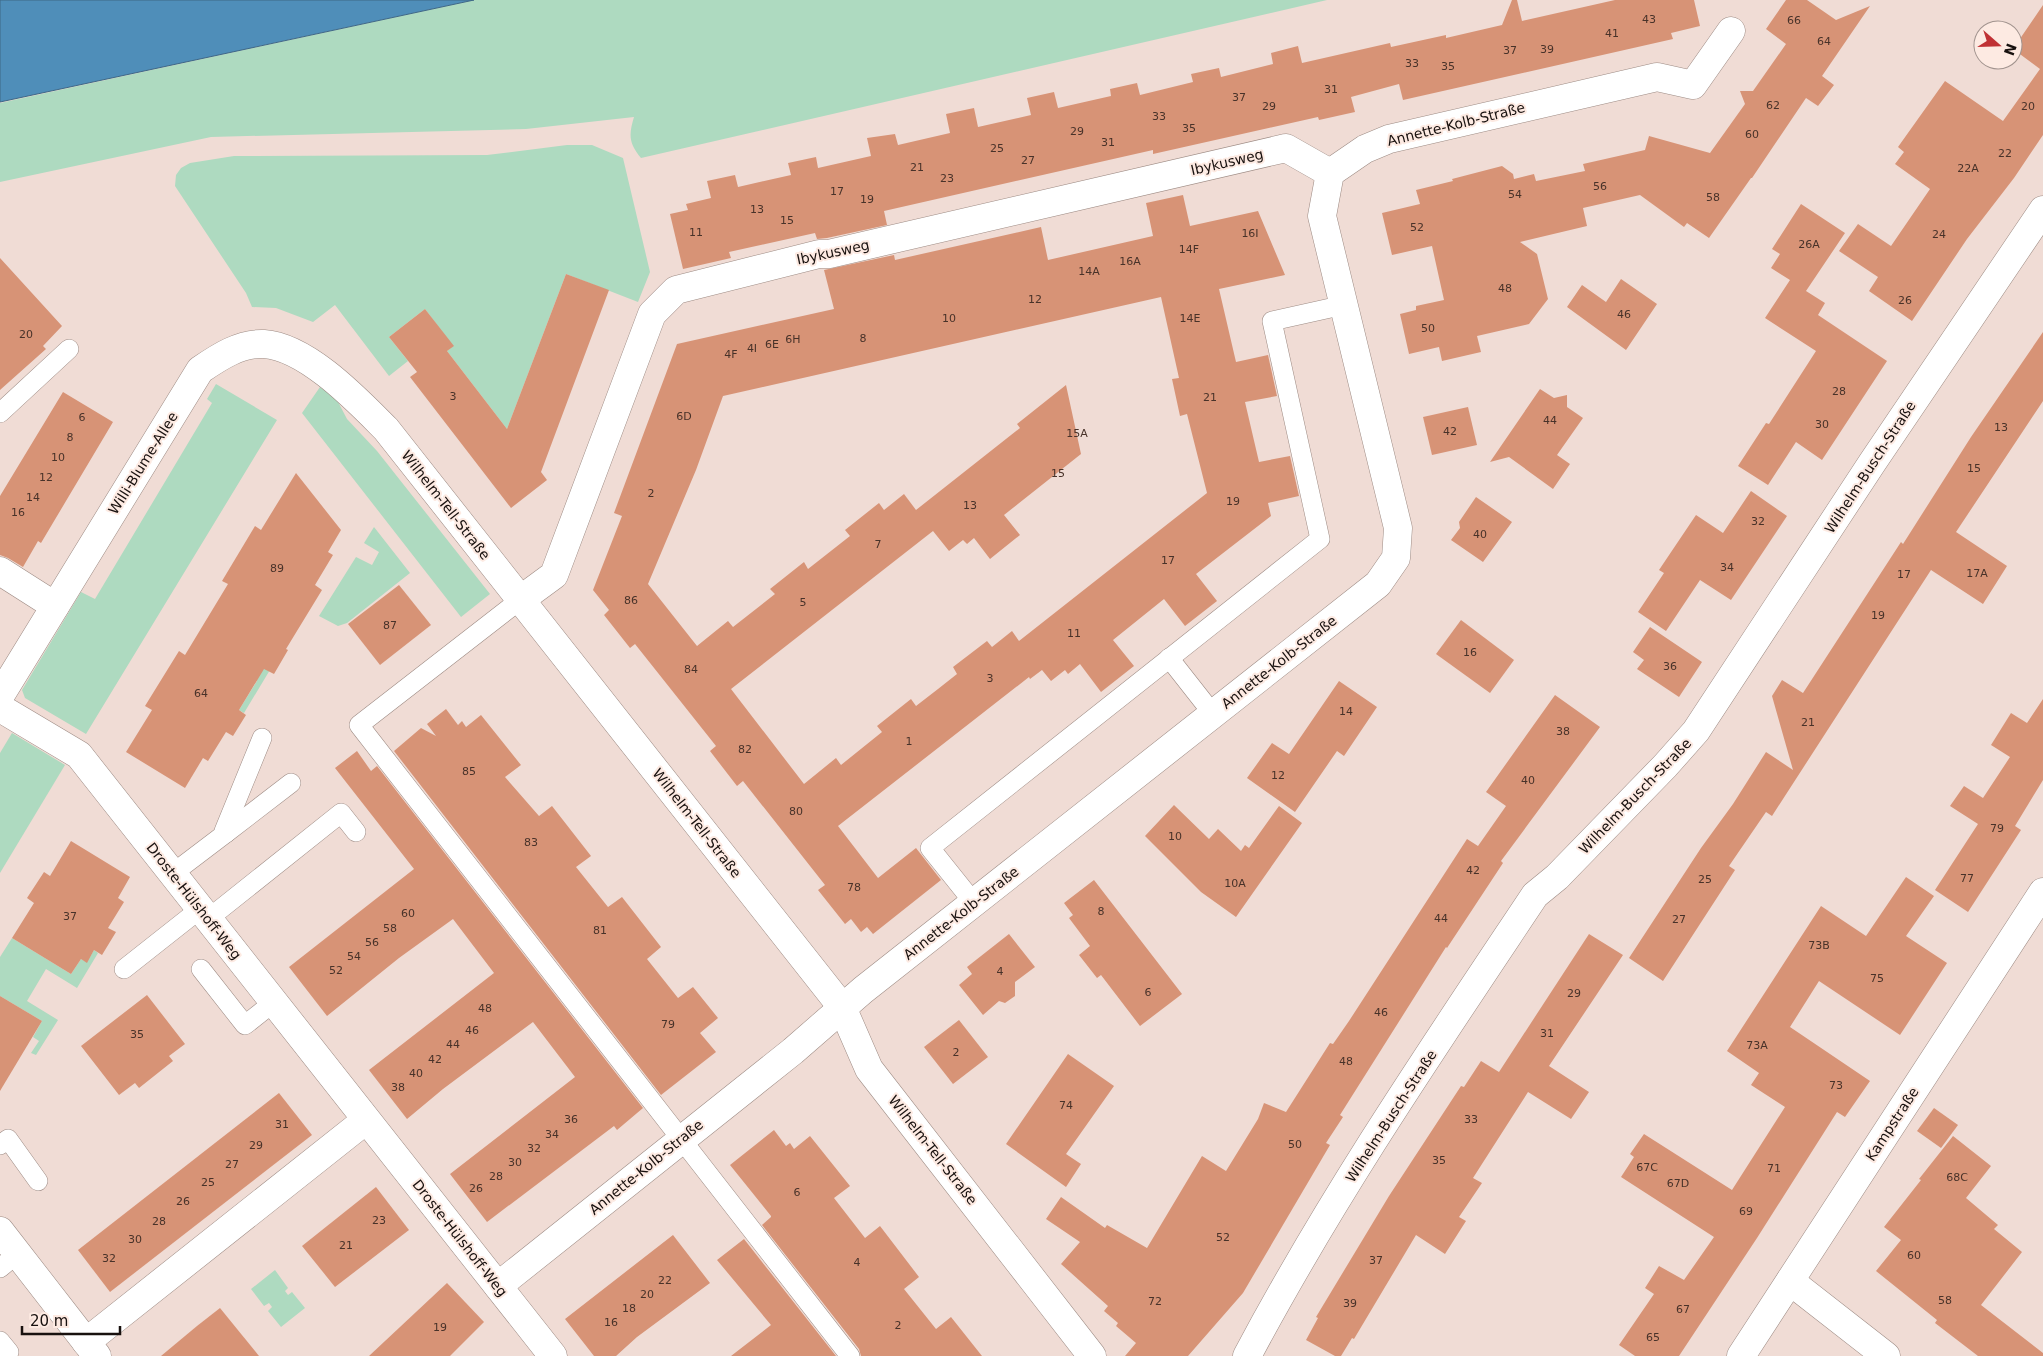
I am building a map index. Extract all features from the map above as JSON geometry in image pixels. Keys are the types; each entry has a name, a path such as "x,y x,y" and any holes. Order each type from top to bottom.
{"street":[{"name":"Annette-Kolb-Straße","path":"498,1286 793,1050 842,1007 1378,584 1396,558 1398,528 1322,216 1330,173 1366,149 1396,137 1657,77 1693,85 1732,31"},
{"name":"Ibykusweg","path":"520,600 554,575 652,314 676,290 819,254 829,254 1286,148 1330,173"},
{"name":"Wilhelm-Busch-Straße","path":"1247,1356 1349,1180 1536,895 1557,877 1665,766 1696,731 1882,447 2043,210"},
{"name":"Wilhelm-Tell-Straße","path":"252,345 264,344 280,348 304,358 342,386 386,429 842,1007 869,1069 1092,1356"},
{"name":"Willi-Blume-Allee","path":"0,696 200,370 223,354 252,345"},
{"path":"0,571 55,606"},
{"name":"Droste-Hülshoff-Weg","path":"0,708 79,755 553,1356"},
{"name":"Kampstraße","path":"1741,1356 2043,892"},
{"path":"4,1245 91,1349 366,1120"},
{"path":"1790,1281 1886,1356"}],"lane":[{"path":"974,903 930,848 1320,539 1272,321 1344,305"},
{"path":"0,413 69,349"},
{"path":"520,600 359,725 850,1356"},
{"path":"1168,658 1213,714"},
{"path":"226,833 224,831 262,738"},
{"path":"172,874 291,783"},
{"path":"124,969 204,914 341,813 356,832"},
{"path":"201,969 244,1025 274,1002"},
{"path":"0,1145 8,1139 38,1180"}],"green space":[{"path":"474,0 1327,0 641,158 631,138 634,117 526,129 211,137 0,182 0,103"},
{"path":"567,145 592,145 623,158 650,272 638,302 566,274 507,429 447,351 453,346 425,309 389,337 408,361 389,376 335,305 313,322 276,308 252,307 246,293 175,186 176,175 181,168 190,163 234,156 487,155"},
{"path":"216,384 277,420 86,734 25,698 22,690 81,592 95,599 212,403 207,399"},
{"path":"320,387 336,398 347,419 377,451 490,594 461,617 302,413"},
{"path":"374,527 410,573 347,623 338,626 319,616 356,557 372,565 379,552 364,543"},
{"path":"306,610 244,713 239,710 257,681 251,678"},
{"path":"12,733 65,765 0,873 0,753"},
{"path":"12,938 71,974 81,959 87,962 94,950 98,953 77,988 46,969 27,1001 58,1020 36,1055 31,1053 39,1041 33,1037 42,1021 0,996 0,957"},
{"path":"275,1270 288,1288 285,1291 288,1295 292,1292 305,1308 281,1327 268,1311 272,1307 269,1303 264,1306 251,1289"}],"water":[{"path":"0,0 474,0 0,102"}],"building":[{"path":"1512,0 1517,0 1522,21 1615,0 1694,0 1700,26 1671,33 1673,39 1403,100 1399,84 1351,97 1355,112 1319,120 1318,117 1153,154 1153,150 884,211 887,225 827,238 817,239 815,233 729,252 731,258 683,269 670,214 688,210 686,204 711,198 707,181 735,175 738,187 791,175 788,163 816,157 818,168 871,156 867,138 895,134 898,145 950,133 946,114 974,108 978,127 1031,115 1027,98 1054,92 1058,108 1111,96 1110,89 1137,83 1140,95 1193,82 1191,74 1219,68 1221,77 1273,64 1271,53 1298,46 1302,63 1390,43 1391,47 1446,35 1446,38 1502,25"},
{"path":"1786,0 1807,0 1836,20 1870,6 1822,76 1834,85 1818,106 1806,98 1709,238 1687,223 1684,227 1640,195 1583,208 1587,226 1520,242 1537,254 1548,299 1529,324 1477,336 1481,352 1442,361 1439,347 1409,354 1400,314 1416,310 1416,306 1444,300 1432,246 1392,255 1382,213 1420,204 1416,190 1502,166 1513,174 1514,179 1534,174 1536,181 1585,171 1583,164 1645,150 1649,136 1710,153 1745,104 1740,91 1753,91 1786,44 1766,29"},
{"path":"2043,5 2043,135 2014,178 1967,239 1912,321 1869,291 1878,277 1839,251 1858,224 1891,246 1930,189 1895,164 1904,152 1898,147 1945,81 2003,121 2040,69 2023,56 2023,34"},
{"path":"1183,195 1190,226 1258,211 1285,275 1219,289 1236,362 1268,355 1277,396 1245,402 1259,462 1290,456 1299,496 1268,503 1271,516 1196,574 1217,601 1185,626 1164,599 1113,640 1134,666 1101,692 1080,664 1068,674 1065,670 1051,681 1042,670 1030,679 1029,677 838,826 878,878 916,848 941,880 873,934 867,927 861,932 851,919 845,924 818,890 825,885 743,781 737,786 710,751 716,746 635,644 630,648 604,615 609,610 593,590 622,516 614,513 677,344 834,309 824,270 894,255 895,260 1041,227 1048,260 1153,236 1146,203","holes":["1161,297 1179,378 1172,379 1180,416 1187,414 1207,493 1019,641 1012,631 992,647 987,641 953,667 957,674 938,689 916,706 911,699 877,726 882,732 841,765 836,758 804,784 731,689 933,531 949,551 963,540 967,544 974,538 990,559 1020,535 1004,515 1081,454 1066,385 1017,424 1020,428 916,510 904,494 884,510 879,503 845,530 850,536 808,569 804,562 770,589 775,594 733,627 728,621 697,646 648,584 696,470 723,396"]},
{"path":"1801,204 1845,233 1806,291 1825,303 1818,315 1887,361 1822,460 1796,442 1768,485 1738,466 1766,423 1769,424 1816,351 1765,318 1790,280 1771,268 1780,254 1772,249"},
{"path":"0,258 62,326 43,346 46,349 0,390"},
{"path":"566,274 609,290 541,472 547,480 511,508 410,377 417,372 389,337 425,309 454,346 447,351 507,429"},
{"path":"1621,279 1657,304 1626,350 1567,307 1582,285 1606,302"},
{"path":"2043,332 2043,401 1956,532 2007,566 1983,604 1931,570 1772,816 1766,812 1729,866 1735,870 1663,981 1629,958 1766,752 1793,770 1772,696 1782,680 1803,693 1901,542 1903,544 1971,437"},
{"path":"1540,389 1554,398 1567,395 1567,407 1583,418 1557,455 1570,464 1553,489 1509,457 1490,462"},
{"path":"63,392 113,422 41,543 38,541 23,567 0,555 0,496"},
{"path":"1468,407 1477,445 1432,455 1423,417"},
{"path":"296,473 341,530 328,552 333,555 315,585 322,590 286,649 288,650 274,674 264,669 239,710 246,715 233,736 226,732 208,761 203,758 185,788 126,752 152,710 145,706 179,651 185,655 228,584 222,581 255,526 261,530"},
{"path":"1751,491 1787,516 1731,600 1700,580 1666,631 1638,612 1664,573 1659,570 1696,515 1723,533"},
{"path":"1476,497 1512,522 1483,562 1451,540 1460,528 1459,522"},
{"path":"399,585 431,625 380,665 348,624"},
{"path":"1461,620 1514,660 1490,693 1436,654"},
{"path":"1650,627 1702,662 1679,697 1637,669 1644,660 1633,652"},
{"path":"1339,681 1377,707 1344,756 1337,751 1295,812 1247,778 1272,743 1289,754"},
{"path":"1555,695 1600,727 1501,861 1503,863 1446,947 1340,1115 1343,1117 1326,1143 1330,1145 1243,1293 1188,1356 1125,1356 1136,1343 1116,1326 1118,1323 1104,1311 1108,1306 1061,1264 1080,1242 1046,1219 1061,1197 1105,1228 1107,1225 1147,1248 1202,1156 1226,1171 1258,1119 1264,1103 1286,1112 1330,1043 1333,1044 1349,1021 1467,839 1478,846 1506,806 1486,792"},
{"path":"2043,699 2043,780 2015,826 2021,830 1968,912 1935,890 1978,824 1950,806 1964,786 1983,798 2010,757 1991,745 2011,713 2027,723"},
{"path":"446,709 458,725 462,721 466,727 481,715 521,765 505,777 539,816 552,806 591,856 576,867 608,907 622,897 661,947 647,959 678,998 693,987 718,1018 700,1033 716,1052 661,1095 394,751 421,728 436,736 427,724"},
{"path":"357,751 371,771 377,766 643,1108 617,1130 614,1126 487,1222 450,1174 575,1077 533,1022 443,1089 407,1119 369,1070 494,973 453,919 399,958 327,1016 289,967 414,869 335,768"},
{"path":"1174,805 1209,839 1218,829 1241,851 1245,845 1249,848 1279,806 1302,823 1236,917 1201,892 1145,836"},
{"path":"71,841 130,877 118,898 124,902 108,928 116,932 102,955 94,950 87,963 81,959 71,974 12,938 34,903 27,898 44,872 50,876"},
{"path":"1906,877 1934,896 1906,936 1947,963 1900,1035 1819,981 1790,1027 1870,1081 1845,1117 1837,1112 1679,1356 1635,1356 1619,1345 1654,1294 1645,1288 1659,1266 1684,1280 1714,1237 1621,1177 1634,1157 1630,1154 1644,1134 1732,1190 1785,1107 1751,1085 1759,1073 1727,1051 1821,906 1866,936"},
{"path":"1094,880 1182,994 1140,1026 1101,975 1097,978 1079,955 1090,946 1069,918 1073,915 1064,903"},
{"path":"1009,934 1035,967 1015,982 1015,996 1005,1003 999,1001 983,1015 959,985 972,974 967,967"},
{"path":"1589,934 1623,955 1549,1066 1589,1092 1571,1119 1528,1092 1473,1178 1482,1183 1459,1217 1466,1221 1445,1254 1416,1235 1354,1339 1352,1338 1341,1356 1335,1356 1306,1340 1318,1318 1316,1317 1389,1196 1461,1086 1464,1087 1481,1061 1499,1072"},
{"path":"147,995 185,1044 169,1056 173,1061 139,1088 135,1083 119,1095 81,1046"},
{"path":"0,996 42,1021 0,1091"},
{"path":"959,1020 988,1057 953,1084 924,1047"},
{"path":"1068,1054 1114,1086 1066,1154 1081,1164 1066,1187 1006,1144"},
{"path":"279,1093 312,1135 110,1292 78,1250"},
{"path":"1934,1108 1958,1125 1941,1148 1917,1131"},
{"path":"774,1130 786,1146 790,1143 794,1149 810,1136 850,1186 834,1198 865,1238 880,1226 919,1277 904,1289 936,1329 951,1317 982,1356 861,1356 859,1349 762,1225 771,1216 730,1165"},
{"path":"1953,1136 1991,1166 1966,1198 1998,1225 1994,1229 2022,1252 1981,1305 2043,1353 2043,1356 1978,1356 1935,1323 1937,1320 1876,1271 1901,1240 1884,1227"},
{"path":"376,1187 409,1230 335,1287 302,1246"},
{"path":"673,1235 710,1283 637,1337 616,1356 594,1356 565,1319"},
{"path":"744,1239 836,1356 731,1356 771,1325 717,1260"},
{"path":"447,1283 484,1322 450,1356 369,1356"},
{"path":"220,1308 259,1356 161,1356 197,1326"}]}
